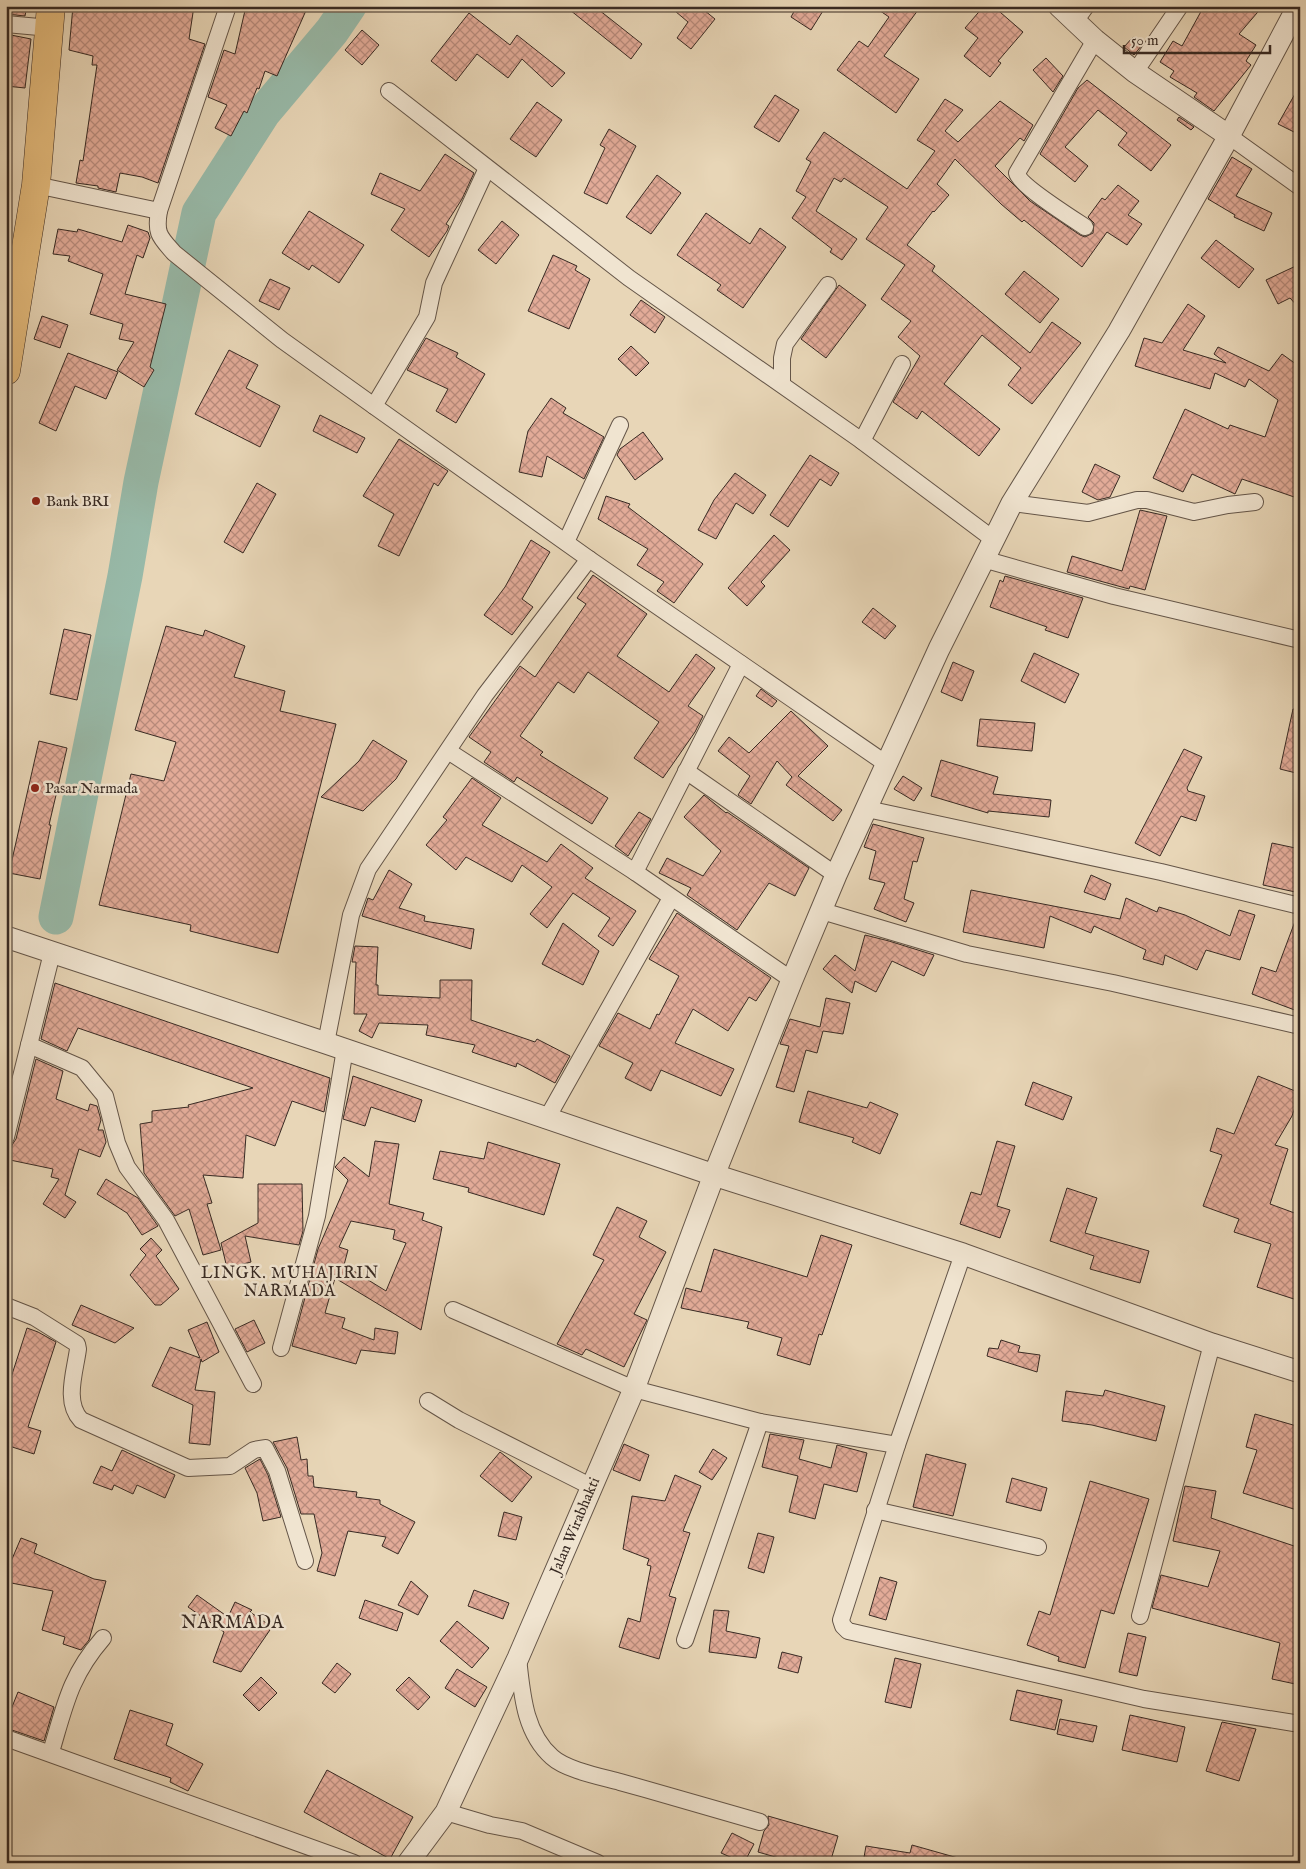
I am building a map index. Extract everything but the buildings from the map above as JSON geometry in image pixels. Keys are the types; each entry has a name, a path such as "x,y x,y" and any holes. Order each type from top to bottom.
{"highway":[{"path":"6,371 36,185 50,17"}],"street":[{"path":"228,6 160,212 157,225 159,236 174,253 282,340 566,542 888,765"},
{"path":"1135,72 1180,6"},
{"name":"Jalan Wirabhakti","path":"408,1863 446,1812 518,1658 634,1389 714,1176 836,875 983,559 1012,503 1119,331 1229,136 1298,6"},
{"path":"1074,11 1095,40 1135,72 1300,187"},
{"path":"6,24 50,17"},
{"path":"1085,227 1030,188 1020,180 1017,173 1095,40"},
{"path":"389,91 629,278 862,441 993,539"},
{"path":"374,406 428,317 434,283 487,168"},
{"path":"36,185 160,212"},
{"path":"782,384 782,358 785,344 828,285"},
{"path":"862,441 902,364"},
{"path":"566,542 620,425"},
{"path":"1012,503 1088,513 1137,500 1146,500 1194,512 1255,502"},
{"path":"281,1348 317,1216 351,915 368,869 485,695 589,558"},
{"path":"983,559 1114,596 1300,640"},
{"path":"635,872 741,664"},
{"path":"448,751 635,872 792,980"},
{"path":"686,771 836,875"},
{"path":"867,809 1160,872 1300,906"},
{"path":"546,1120 671,898"},
{"path":"822,911 967,954 1113,983 1300,1026"},
{"path":"6,937 336,1046 546,1120 714,1176 963,1254 1212,1344 1299,1369"},
{"path":"6,1137 52,953"},
{"path":"29,1045 82,1068 105,1096 117,1143 127,1167 166,1220 253,1384"},
{"path":"963,1254 896,1445 841,1620 842,1626 848,1631 1144,1699 1300,1724"},
{"path":"6,1306 34,1317 77,1344 78,1350 72,1399 74,1412 81,1420 188,1468 230,1466 254,1450 265,1448 276,1471 305,1560"},
{"path":"453,1310 634,1389 760,1422 896,1445"},
{"path":"1140,1616 1212,1344"},
{"path":"428,1400 459,1420 592,1487"},
{"path":"685,1640 760,1422"},
{"path":"875,1510 1038,1547"},
{"path":"51,1752 76,1674 85,1659 103,1638"},
{"path":"518,1658 528,1721 540,1743 553,1758 566,1765 599,1776 760,1822"},
{"path":"6,1738 51,1752 354,1863"},
{"path":"446,1812 490,1825 522,1830 598,1863"}],"waterway":[{"path":"56,917 125,576 141,482 199,213 263,113 332,31 349,6"}],"place":[{"name":"Bank BRI","path":"36,501"},
{"name":"Pasar Narmada","path":"35,788"}],"district":[{"name":"LINGK. MUHAJIRIN NARMADA","path":"290,1283"},
{"name":"NARMADA","path":"233,1623"}]}
